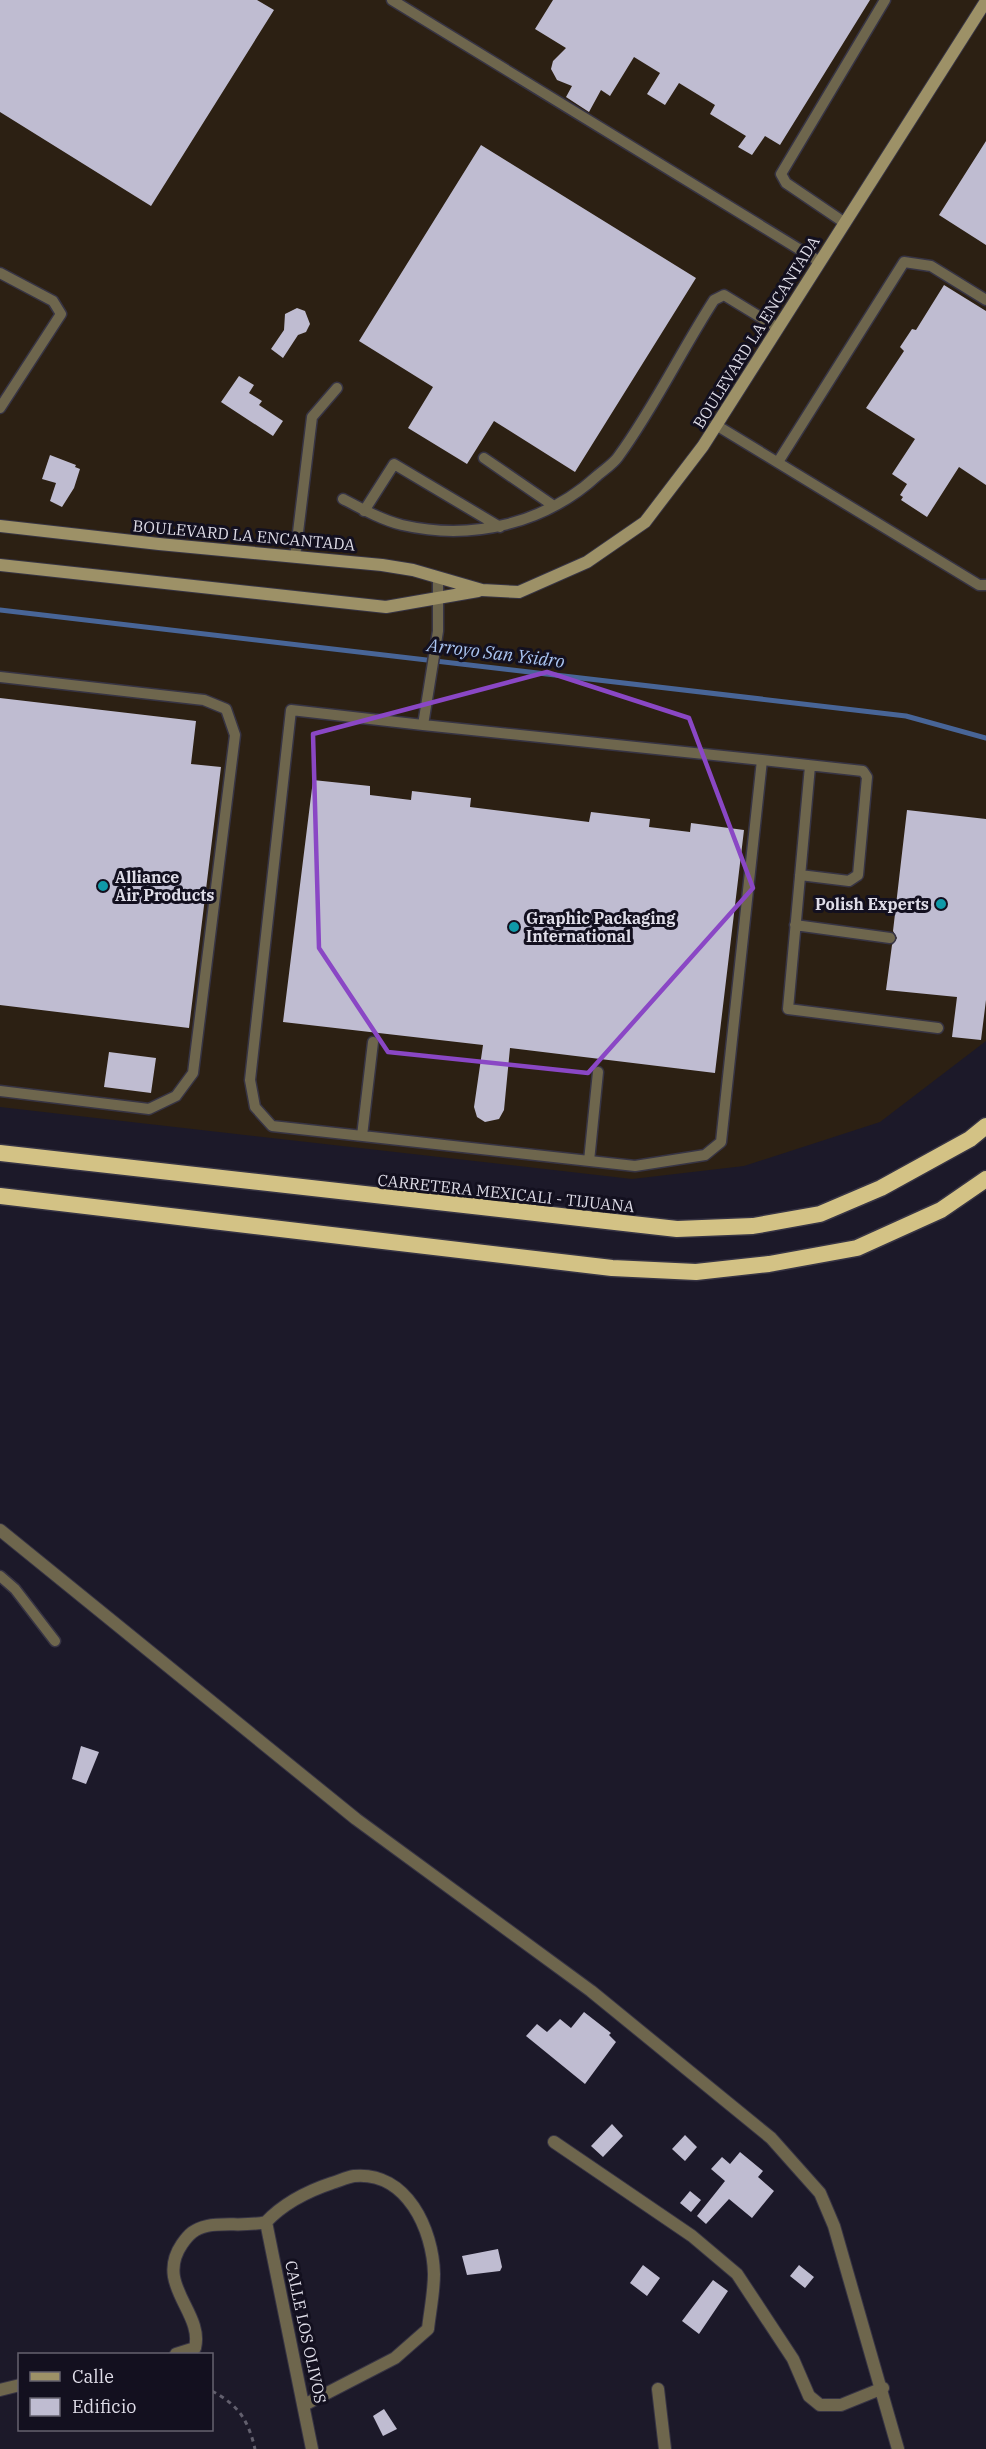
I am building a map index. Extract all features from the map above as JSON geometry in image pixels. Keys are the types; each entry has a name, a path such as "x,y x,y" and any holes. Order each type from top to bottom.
{"highway":[{"name":"CARRETERA MEXICALI - TIJUANA","path":"0,1154 677,1229 753,1226 820,1214 881,1188 970,1139 986,1126"},
{"path":"0,1196 612,1268 696,1272 770,1264 857,1248 940,1210 986,1179"}],"main road":[{"name":"BOULEVARD LA ENCANTADA","path":"0,526 382,565 438,577 482,590 519,592 587,562 645,522 716,425 986,1"},
{"name":"BOULEVARD LA ENCANTADA","path":"0,565 386,607 482,590"}],"street":[{"path":"0,1530 347,1812 591,1991 771,2138 820,2193 834,2226 883,2388 898,2449"},
{"path":"554,2142 692,2236 737,2274 793,2359 808,2396 820,2405 841,2405 883,2388"},
{"path":"181,2353 195,2348 198,2336 172,2273 176,2253 191,2231 208,2225 247,2226 266,2222 281,2206 327,2185 354,2176 384,2179 407,2198 419,2214 430,2241 434,2275 428,2329 395,2358 304,2405"},
{"name":"CALLE LOS OLIVOS","path":"266,2222 312,2449"},
{"path":"0,2390 18,2386"},
{"path":"658,2389 664,2449"}],"lane":[{"path":"392,0 820,262"},
{"path":"845,223 786,183 781,174 885,0"},
{"path":"778,462 904,262 931,266 986,300"},
{"path":"0,273 53,302 61,314 0,408"},
{"path":"344,499 364,511 402,525 462,531 500,527 554,506 582,491 617,458 714,300 724,295 778,328"},
{"path":"295,557 312,417 337,388"},
{"path":"716,425 980,585 986,585"},
{"path":"484,458 554,506"},
{"path":"364,511 394,464 500,527"},
{"path":"423,725 438,631 438,577"},
{"path":"0,677 204,700 226,709 235,735 193,1073 176,1096 149,1109 0,1091"},
{"path":"762,760 721,1142 705,1155 635,1166 272,1126 255,1107 250,1080 291,711 762,760 810,766 863,771 868,785 858,875 849,881 800,875"},
{"path":"810,766 788,1010 938,1028"},
{"path":"795,925 890,938"},
{"path":"362,1136 373,1042"},
{"path":"590,1161 598,1072"},
{"path":"0,1576 15,1590 55,1641"}],"path":[{"path":"213,2392 234,2403 252,2434 255,2449"}],"highlighted area":[{"path":"547,672 689,718 753,888 588,1073 388,1052 319,948 313,734"}],"shaded area":[{"path":"0,0 986,0 986,1041 880,1122 744,1166 632,1179 0,1107"}],"building":[{"path":"0,0 257,0 274,10 151,206 0,112"},
{"path":"553,0 870,0 780,145 765,136 752,155 738,147 746,136 710,114 715,105 679,83 665,105 647,94 660,73 634,57 610,96 601,90 589,112 566,97 572,86 557,80 551,69 553,61 566,48 535,29"},
{"path":"986,141 986,245 939,215"},
{"path":"481,145 696,278 575,472 494,421 467,464 408,428 433,387 359,341"},
{"path":"944,285 986,311 986,485 959,467 927,517 901,500 903,497 900,495 907,484 892,474 915,439 866,408 904,351 900,347 912,329 916,330"},
{"path":"297,308 305,311 310,324 306,332 298,335 283,358 271,349 284,330 285,314"},
{"path":"239,376 254,385 249,393 262,401 259,405 283,421 273,436 221,402"},
{"path":"50,455 76,465 75,467 80,469 74,488 62,507 50,501 56,483 42,479"},
{"name":"Alliance Air Products","path":"0,698 196,721 191,764 221,767 189,1028 0,1005"},
{"name":"Graphic Packaging International","path":"313,780 370,786 370,795 411,800 412,791 471,798 470,807 589,822 591,812 650,819 649,827 690,832 691,823 744,830 715,1073 510,1048 504,1110 499,1119 485,1122 477,1117 474,1107 483,1045 283,1022"},
{"name":"Polish Experts","path":"907,810 986,819 986,1000 981,1040 952,1037 957,997 886,990 892,945 897,938 893,931"},
{"path":"109,1052 156,1058 151,1093 104,1087"},
{"path":"81,1746 99,1752 86,1784 72,1779"},
{"path":"584,2012 611,2033 609,2035 616,2042 585,2084 526,2036 537,2024 547,2032 560,2019 571,2028"},
{"path":"612,2124 623,2136 603,2157 591,2146"},
{"path":"685,2135 697,2147 685,2161 672,2149"},
{"path":"740,2152 763,2171 758,2177 774,2191 752,2218 729,2199 706,2224 697,2216 725,2181 711,2169 722,2157 730,2164"},
{"path":"690,2191 701,2200 691,2212 680,2203"},
{"path":"498,2249 502,2267 500,2271 467,2275 462,2256"},
{"path":"643,2265 660,2278 647,2296 630,2283"},
{"path":"799,2265 814,2277 805,2288 790,2276"},
{"path":"713,2280 728,2291 699,2334 682,2321"},
{"path":"384,2409 397,2429 383,2436 373,2416"}],"waterway":[{"name":"Arroyo San Ysidro","path":"0,610 906,716 986,738"}],"place":[{"name":"Alliance Air Products","path":"103,886"},
{"name":"Polish Experts","path":"941,904"},
{"name":"Graphic Packaging International","path":"514,927"}]}
